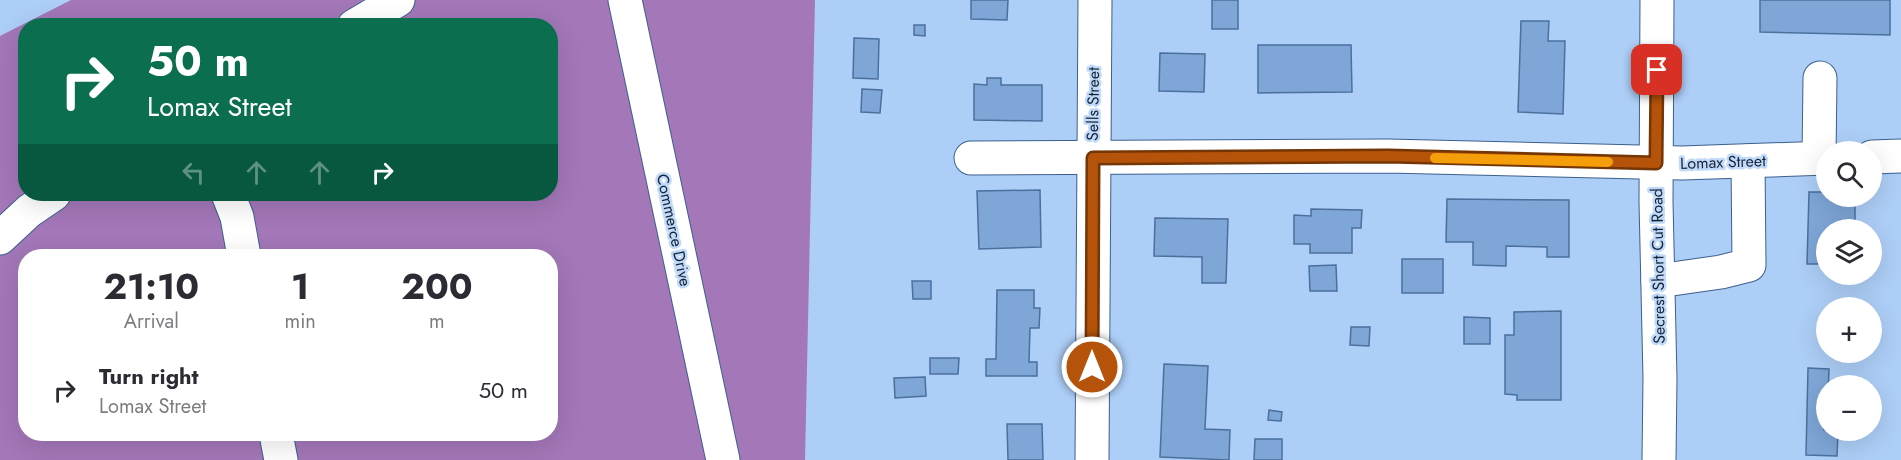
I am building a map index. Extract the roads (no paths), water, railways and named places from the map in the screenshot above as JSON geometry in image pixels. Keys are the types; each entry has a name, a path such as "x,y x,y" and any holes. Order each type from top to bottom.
{"street":[{"path":"368,18 398,0"},
{"name":"Commerce Drive","path":"625,0 723,460"},
{"name":"Sells Street","path":"1092,460 1095,0"},
{"name":"Secrest Short Cut Road","path":"1657,0 1659,460"},
{"path":"1820,78 1822,141"},
{"name":"Lomax Street","path":"971,158 1388,156 1656,163 1816,158"},
{"path":"1882,157 1901,156"},
{"path":"1658,280 1721,272 1749,265 1748,161"},
{"path":"0,238 44,201"},
{"path":"231,201 237,217 243,249"},
{"path":"277,441 281,460"}]}
